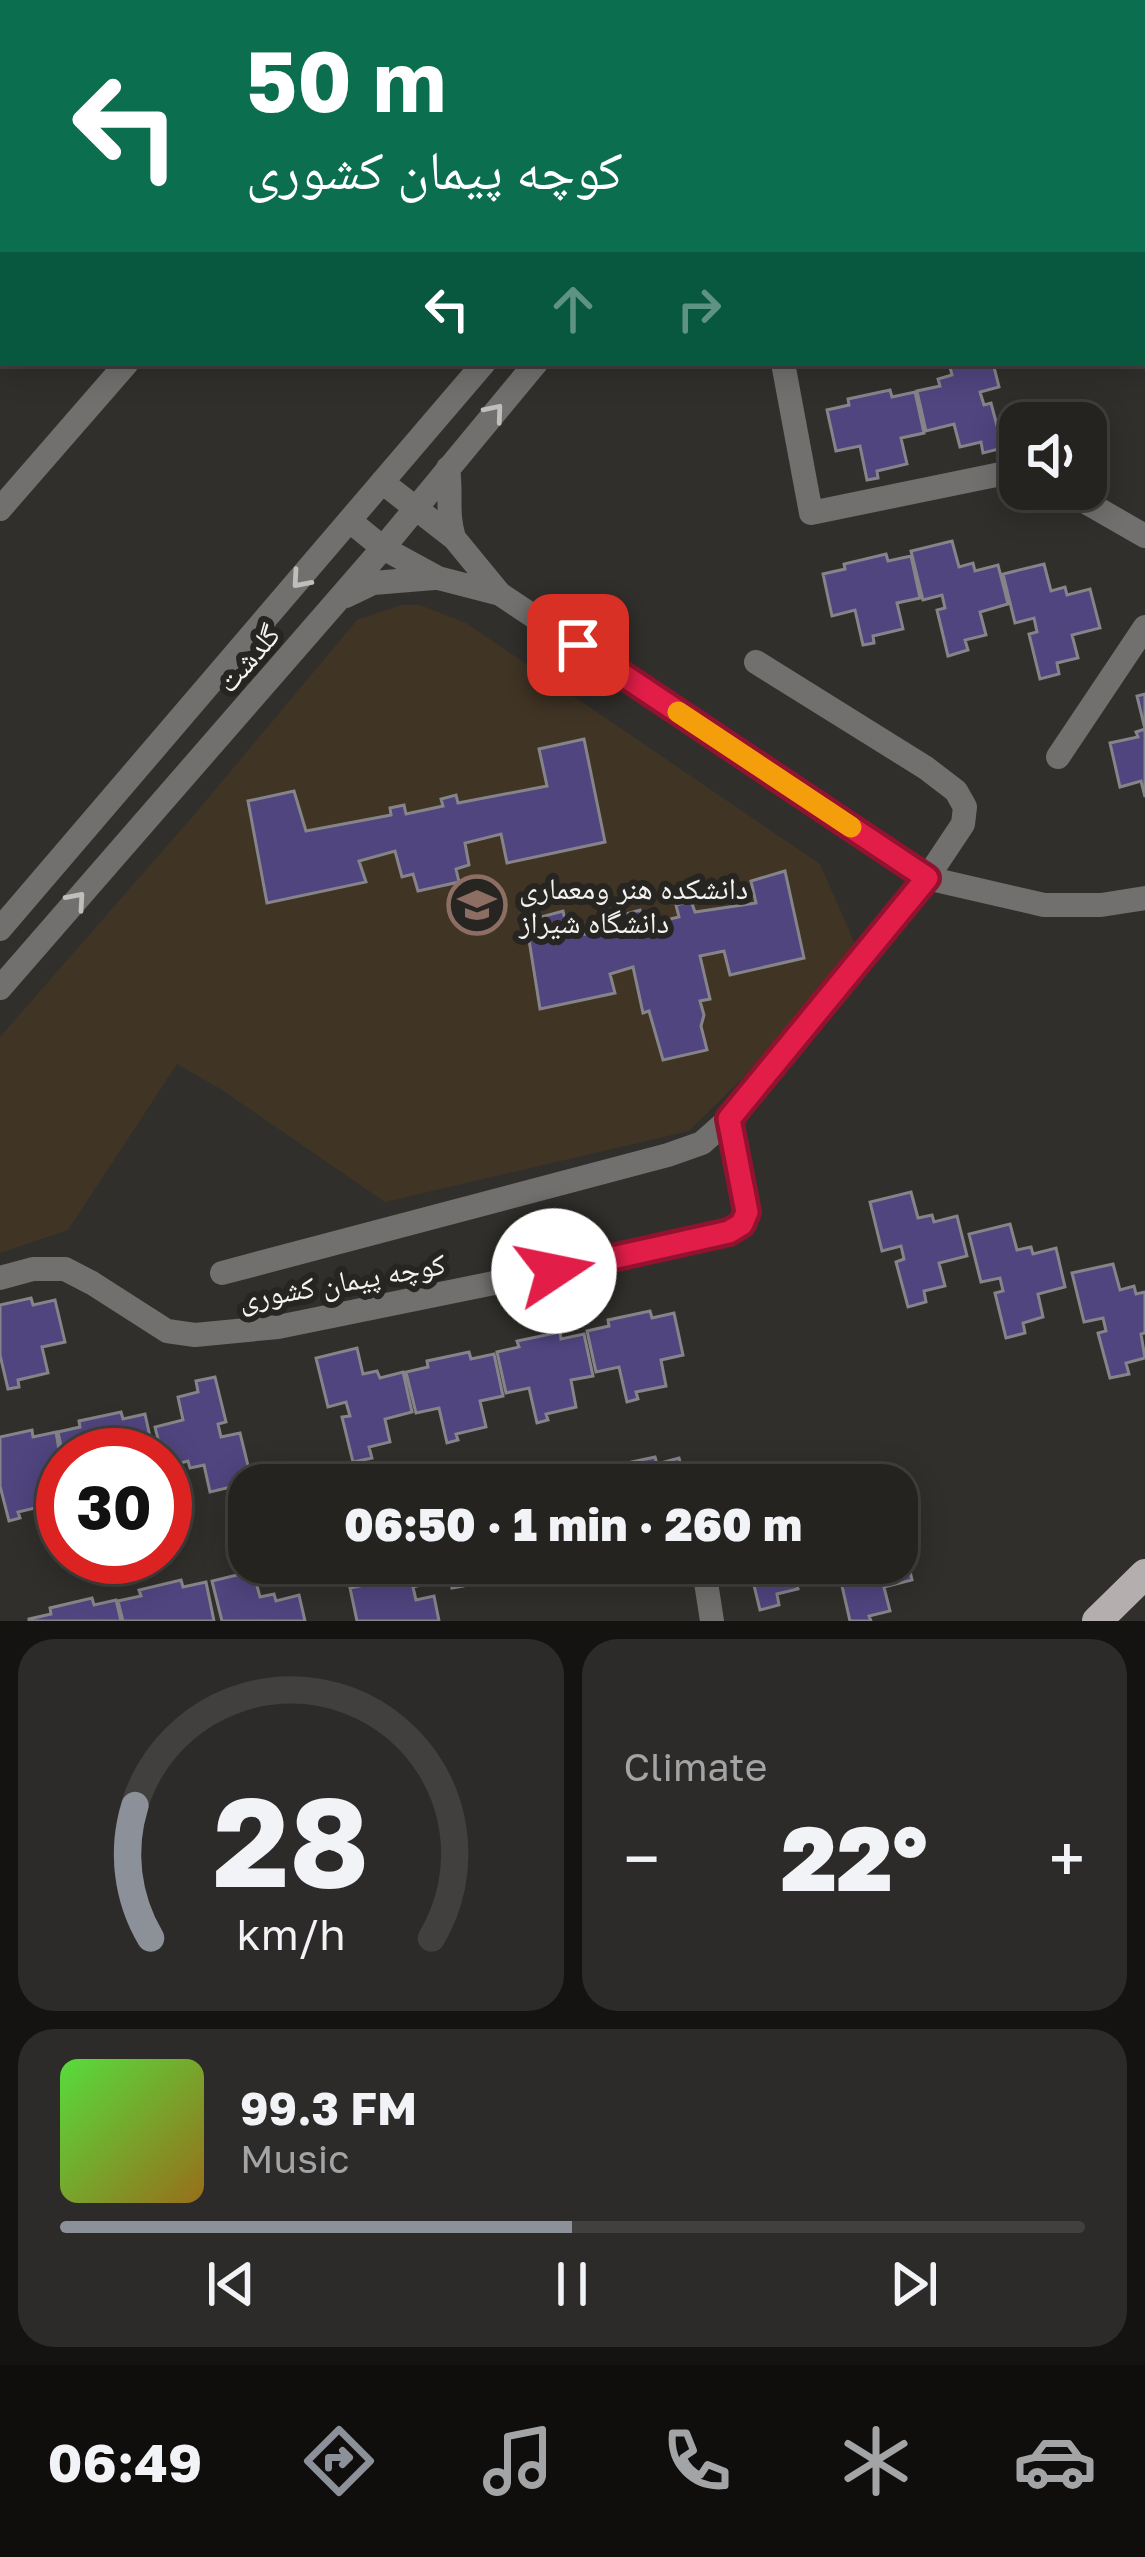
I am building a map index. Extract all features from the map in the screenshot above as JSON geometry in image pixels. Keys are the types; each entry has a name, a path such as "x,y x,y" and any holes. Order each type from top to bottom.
{"main road":[{"path":"1097,1621 1145,1574"}],"street":[{"path":"0,509 124,366"},
{"name":"گلدشت","path":"0,929 481,366"},
{"name":"گلدشت","path":"0,988 383,548 533,366"},
{"path":"784,366 811,513 999,474"},
{"path":"448,468 448,516 454,538"},
{"path":"382,482 454,538 500,594 927,878 1044,905 1101,905 1145,898"},
{"path":"1100,510 1145,536"},
{"path":"350,521 383,548 437,578 500,594"},
{"path":"338,599 373,583 437,578"},
{"path":"1058,757 1145,627"},
{"name":"کوچه پیمان کشوری","path":"222,1273 668,1156 702,1143 729,1119 927,878 962,824 965,807 956,791 926,768 756,662"},
{"name":"کوچه پیمان کشوری","path":"0,1278 33,1269 65,1269 167,1331 195,1335 278,1327 646,1252 729,1232 742,1224 747,1212 729,1119"},
{"path":"706,1584 712,1621"}],"shaded area":[{"name":"دانشکده هنر‌ ومعماری دانشگاه شیراز","path":"401,605 420,605 466,623 820,864 856,946 808,1013 689,1131 385,1202 177,1064 68,1230 0,1253 0,1037 357,620"}],"building":[{"path":"950,366 994,366 999,387 980,392 984,405 991,403 999,449 983,453 981,442 960,447 954,424 926,431 917,391 940,386 938,379 952,375"},
{"path":"890,390 892,397 915,392 924,433 901,438 907,464 877,471 878,478 867,480 860,446 836,451 827,410 849,405 848,399"},
{"path":"952,541 959,567 973,563 975,571 998,565 1008,604 980,612 986,635 965,640 968,650 948,656 937,610 945,608 942,595 923,600 911,551"},
{"path":"886,554 888,561 911,556 920,598 897,603 903,629 873,636 874,643 863,645 855,610 832,616 823,574"},
{"path":"1044,564 1051,591 1065,587 1067,595 1090,589 1100,628 1072,635 1078,658 1057,663 1059,674 1040,679 1029,634 1037,632 1034,618 1015,623 1003,574"},
{"path":"1145,694 1145,729 1137,696"},
{"path":"1145,729 1145,797 1141,781 1120,787 1110,743 1138,737 1136,732"},
{"path":"584,739 605,842 507,863 501,834 465,843 469,865 456,869 459,882 418,891 413,874 402,877 395,851 359,861 366,882 267,903 248,801 294,791 306,831 391,815 390,808 404,805 406,814 443,806 441,799 456,795 458,803 547,786 539,749"},
{"path":"785,871 804,958 730,975 724,951 700,956 710,999 700,1001 707,1050 663,1060 649,1011 643,1013 633,967 610,974 615,993 540,1009 526,921 563,911 569,937 629,926 626,914 640,910 644,925 679,917 676,905 691,901 695,912 756,903 751,881"},
{"path":"911,1192 918,1218 932,1215 934,1222 957,1216 967,1256 939,1263 945,1286 924,1291 926,1302 908,1307 896,1262 904,1259 901,1246 882,1251 870,1202"},
{"path":"1010,1224 1017,1250 1031,1247 1033,1254 1056,1248 1065,1287 1038,1294 1043,1317 1023,1323 1025,1333 1006,1338 995,1293 1003,1291 1000,1278 981,1282 969,1234"},
{"path":"1113,1264 1120,1290 1134,1286 1136,1294 1145,1292 1145,1333 1141,1334 1145,1358 1126,1363 1129,1374 1110,1378 1098,1333 1106,1331 1103,1318 1084,1322 1072,1273"},
{"path":"31,1298 33,1305 55,1300 65,1342 42,1347 48,1373 18,1380 19,1387 8,1389 0,1355 0,1305"},
{"path":"650,1311 652,1318 674,1313 683,1355 661,1360 666,1386 636,1392 638,1399 627,1402 619,1367 596,1372 587,1331 609,1326 608,1320"},
{"path":"560,1332 561,1339 584,1334 593,1376 571,1380 576,1407 546,1414 548,1420 537,1423 529,1388 506,1393 497,1352 519,1347 517,1341"},
{"path":"357,1348 363,1374 377,1371 380,1378 403,1372 412,1412 385,1419 390,1442 369,1447 372,1458 353,1462 342,1417 350,1416 346,1402 328,1407 316,1358"},
{"path":"469,1352 471,1359 494,1354 503,1396 480,1401 486,1427 456,1434 458,1440 447,1443 439,1408 416,1413 406,1372 428,1367 427,1361"},
{"path":"215,1377 226,1422 218,1424 221,1437 240,1433 248,1464 228,1464 228,1488 210,1492 204,1465 192,1468 192,1428 155,1427 183,1420 178,1397 198,1392 196,1381"},
{"path":"121,1412 123,1419 145,1414 148,1428 76,1428 79,1421"},
{"path":"32,1430 36,1436 36,1508 18,1512 20,1518 9,1521 0,1486 0,1437"},
{"path":"655,1457 657,1464 622,1464"},
{"path":"228,1577 228,1584 256,1584 260,1597 274,1594 276,1601 299,1595 305,1621 222,1621 212,1581"},
{"path":"206,1582 214,1621 123,1621 118,1601 141,1596 139,1590"},
{"path":"421,1584 413,1587 416,1600 434,1596 439,1621 357,1621 350,1588"},
{"path":"754,1584 797,1584 798,1589 777,1594 779,1605 760,1610"},
{"path":"896,1584 884,1587 890,1611 869,1616 871,1621 850,1621 842,1586"},
{"path":"92,1598 94,1605 116,1600 121,1621 29,1621 51,1614 50,1608"}],"slow traffic":[{"path":"678,712 851,827"}],"place":[{"name":"دانشکده هنر‌ ومعماری دانشگاه شیراز","path":"477,905"}],"route":[{"path":"554,1271 729,1232 742,1224 747,1212 729,1119 927,878 578,645"}]}
